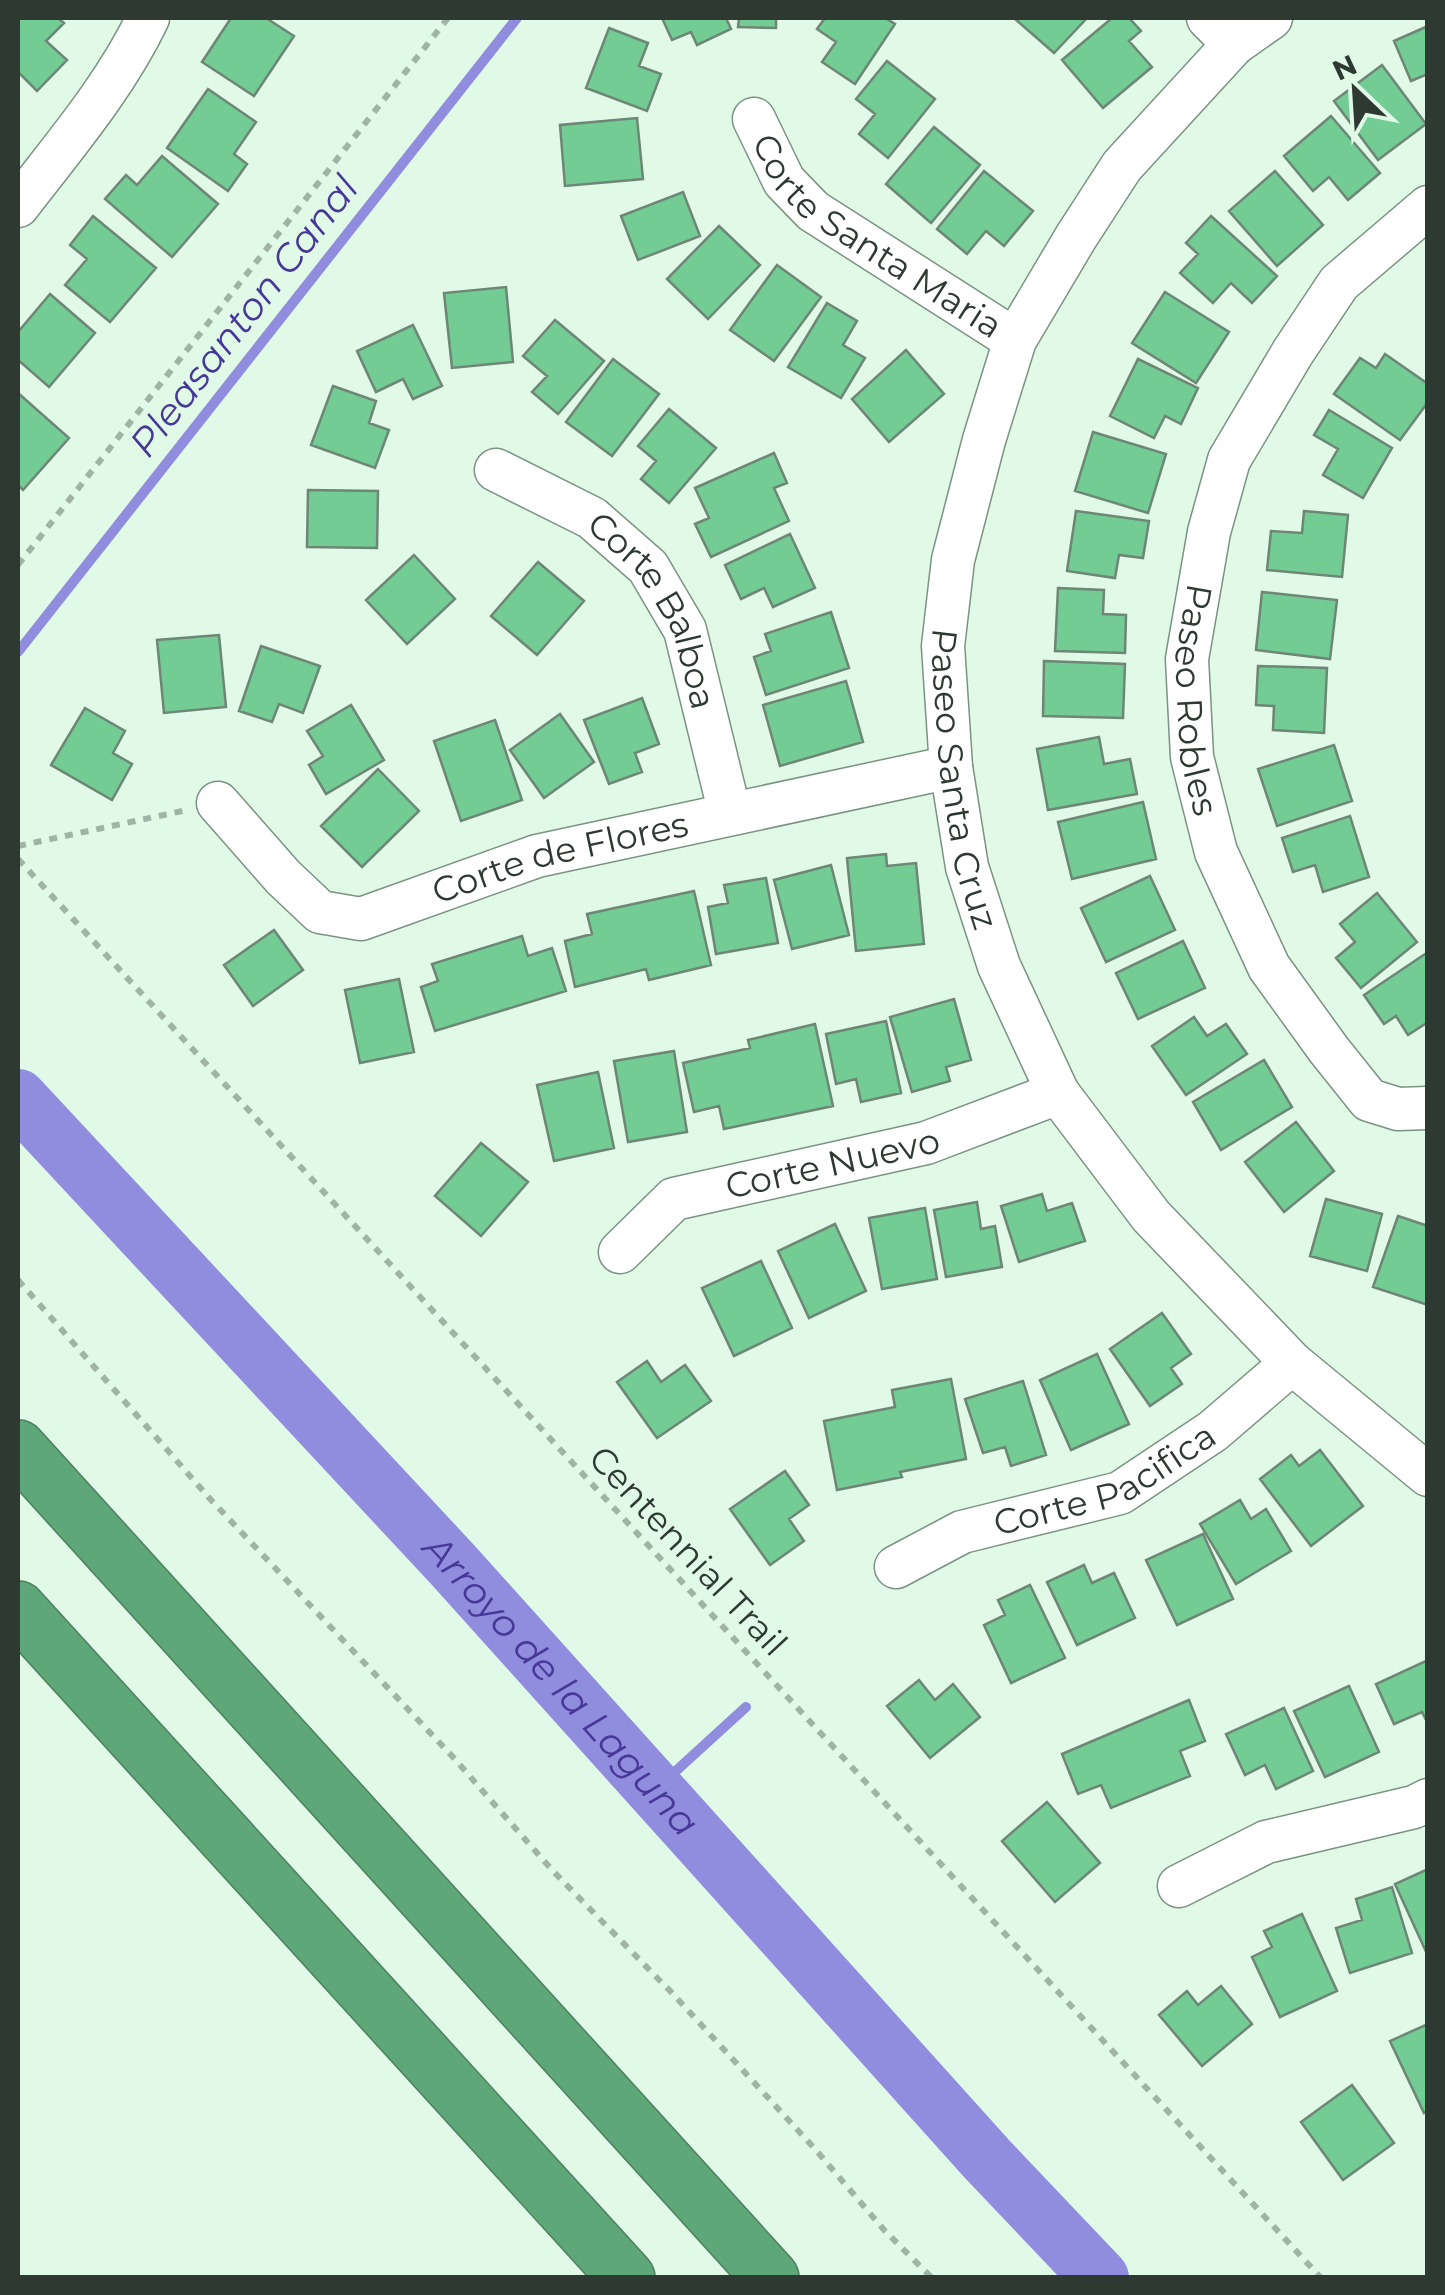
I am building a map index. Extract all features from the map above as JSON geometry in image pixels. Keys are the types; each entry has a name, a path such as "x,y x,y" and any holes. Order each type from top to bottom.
{"highway":[{"path":"18,1448 771,2278"},
{"path":"18,1609 627,2278"}],"street":[{"path":"18,206 134,47 148,18"},
{"name":"Paseo Santa Cruz","path":"1271,18 1221,31 1122,166 1015,340 953,560 943,646 951,767 966,867 994,949 1058,1093 1151,1216 1292,1363 1428,1475"},
{"name":"Corte Santa Maria","path":"754,120 784,181 813,211 1015,340"},
{"name":"Paseo Robles","path":"1428,208 1339,283 1230,460 1209,532 1187,659 1192,757 1216,852 1269,967 1369,1100 1398,1110 1428,1108"},
{"name":"Corte Balboa","path":"496,470 592,518 648,567 684,630 730,814"},
{"name":"Corte de Flores","path":"218,803 283,877 320,912 361,919 537,856 951,767"},
{"name":"Corte Nuevo","path":"620,1252 674,1199 926,1142 1058,1093"},
{"name":"Corte Pacifica","path":"896,1567 962,1532 1120,1493 1213,1431 1292,1363"},
{"path":"1179,1886 1266,1842 1428,1800"}],"path":[{"path":"18,566 448,18"},
{"path":"18,846 218,803"},
{"name":"Centennial Trail","path":"18,859 1321,2278"},
{"path":"18,1280 212,1501 452,1756 552,1870 673,1994 932,2278"}],"building":[{"path":"18,18 58,18 64,23 46,41 67,60 37,91 18,72"},
{"path":"231,18 266,18 294,36 254,96 202,62"},
{"path":"662,18 726,18 731,29 697,45 691,32 672,40"},
{"path":"739,18 776,18 776,28 738,27"},
{"path":"825,18 885,18 895,24 855,84 822,62 836,42 817,29"},
{"path":"1014,18 1087,18 1054,53"},
{"path":"1112,18 1129,18 1141,31 1129,41 1152,67 1103,108 1062,60"},
{"path":"1428,26 1428,74 1411,81 1394,41"},
{"path":"609,28 648,43 639,66 661,74 647,111 586,88"},
{"path":"887,61 935,99 888,158 859,134 875,114 856,99"},
{"path":"1382,65 1426,124 1378,160 1334,101"},
{"path":"208,89 256,122 234,154 247,164 228,191 167,148"},
{"path":"1331,116 1380,173 1348,200 1329,177 1313,191 1284,156"},
{"path":"637,118 643,179 565,186 560,125"},
{"path":"934,127 980,165 931,223 886,184"},
{"path":"162,156 218,204 172,257 105,199 126,175 137,185"},
{"path":"984,171 1033,211 1004,246 986,231 967,254 937,229"},
{"path":"1275,171 1323,225 1277,266 1229,211"},
{"path":"683,192 700,236 638,260 621,216"},
{"path":"93,216 156,268 110,322 65,285 87,259 70,245"},
{"path":"1211,216 1277,276 1252,303 1231,283 1213,303 1180,273 1198,254 1186,243"},
{"path":"719,226 760,265 708,319 667,279"},
{"path":"777,265 821,297 774,361 730,330"},
{"path":"506,287 513,362 452,368 444,293"},
{"path":"1165,292 1229,332 1196,383 1132,343"},
{"path":"50,294 95,333 49,387 18,360 18,332"},
{"path":"827,303 857,321 843,345 865,358 841,398 788,367"},
{"path":"555,320 604,361 558,414 532,392 547,376 523,356"},
{"path":"413,325 442,386 413,399 403,379 376,392 357,351"},
{"path":"906,350 944,394 889,442 852,399"},
{"path":"1385,354 1428,384 1428,402 1400,440 1334,394 1360,358 1376,368"},
{"path":"613,359 659,394 612,456 566,422"},
{"path":"1138,359 1198,388 1181,424 1165,416 1154,438 1110,416"},
{"path":"333,386 376,401 369,423 389,430 375,468 311,445"},
{"path":"18,393 69,438 23,490 18,485"},
{"path":"669,409 716,448 669,503 641,479 656,461 638,446"},
{"path":"1329,410 1392,448 1363,498 1323,475 1338,449 1314,435"},
{"path":"1093,432 1166,454 1148,513 1075,491"},
{"path":"774,453 787,483 774,488 789,521 711,557 695,524 709,518 695,488"},
{"path":"308,490 378,491 377,548 307,547"},
{"path":"1076,511 1149,521 1143,558 1119,555 1115,578 1067,571"},
{"path":"1304,511 1348,515 1342,577 1267,570 1271,531 1302,533"},
{"path":"790,534 815,588 773,607 764,588 741,599 725,565"},
{"path":"414,555 455,599 407,644 366,600"},
{"path":"538,562 584,601 537,655 491,616"},
{"path":"1058,588 1104,590 1103,614 1126,615 1125,653 1055,651"},
{"path":"1262,592 1337,600 1330,659 1256,650"},
{"path":"831,612 849,668 766,695 754,657 771,651 765,634"},
{"path":"219,635 226,707 164,713 157,640"},
{"path":"261,646 320,666 303,713 279,704 272,722 239,711"},
{"path":"1044,661 1125,664 1123,718 1043,716"},
{"path":"1258,666 1327,668 1324,733 1273,730 1274,706 1256,705"},
{"path":"846,681 863,742 780,766 763,705"},
{"path":"642,698 659,744 635,753 642,772 609,784 584,720"},
{"path":"351,705 384,760 326,794 309,765 323,756 307,731"},
{"path":"85,708 125,731 113,753 132,764 112,800 51,765"},
{"path":"560,714 594,762 544,798 510,750"},
{"path":"495,720 522,800 461,821 434,741"},
{"path":"1099,737 1104,764 1130,759 1137,794 1048,810 1037,749"},
{"path":"1334,745 1352,801 1277,826 1258,769"},
{"path":"378,769 419,811 362,867 321,826"},
{"path":"1143,802 1156,859 1072,879 1058,822"},
{"path":"1350,816 1369,877 1323,892 1315,865 1293,872 1282,838"},
{"path":"886,854 887,866 916,863 924,944 856,951 847,858"},
{"path":"831,865 849,935 792,949 774,880"},
{"path":"1150,876 1175,930 1106,962 1081,908"},
{"path":"766,878 778,943 716,954 708,907 728,903 724,885"},
{"path":"694,891 711,965 649,980 646,969 575,987 565,941 592,934 587,914"},
{"path":"1377,893 1417,942 1361,988 1336,958 1355,942 1340,924"},
{"path":"274,930 303,970 253,1006 224,965"},
{"path":"522,936 528,956 552,948 566,991 435,1031 421,987 438,981 432,964"},
{"path":"1183,941 1205,988 1138,1019 1116,973"},
{"path":"1428,952 1428,1022 1408,1035 1396,1016 1384,1024 1364,995"},
{"path":"399,979 414,1052 360,1063 345,990"},
{"path":"954,999 971,1060 946,1067 950,1081 912,1092 890,1017"},
{"path":"1194,1017 1207,1036 1226,1024 1247,1054 1186,1095 1152,1046"},
{"path":"886,1021 901,1093 861,1102 856,1079 836,1084 826,1034"},
{"path":"815,1024 833,1106 724,1129 719,1106 694,1112 683,1063 750,1048 748,1040"},
{"path":"674,1051 687,1132 628,1142 614,1061"},
{"path":"1264,1060 1292,1107 1221,1150 1193,1102"},
{"path":"598,1072 614,1148 554,1161 537,1085"},
{"path":"1296,1122 1334,1171 1284,1212 1245,1162"},
{"path":"481,1143 528,1182 481,1236 435,1196"},
{"path":"1042,1194 1047,1211 1072,1203 1085,1241 1019,1262 1001,1206"},
{"path":"1326,1199 1382,1214 1367,1271 1310,1256"},
{"path":"977,1202 981,1229 995,1226 1002,1267 946,1277 934,1210"},
{"path":"925,1208 937,1279 882,1289 869,1218"},
{"path":"1398,1216 1428,1226 1428,1305 1373,1287"},
{"path":"835,1224 866,1291 809,1318 778,1251"},
{"path":"761,1261 792,1328 734,1356 702,1288"},
{"path":"1162,1313 1191,1354 1171,1368 1182,1384 1150,1406 1110,1349"},
{"path":"1097,1354 1129,1424 1071,1450 1040,1380"},
{"path":"647,1361 661,1382 685,1365 711,1401 657,1438 617,1382"},
{"path":"951,1379 966,1459 837,1490 824,1421 895,1407 892,1390"},
{"path":"1023,1381 1046,1455 1011,1466 1005,1447 983,1453 965,1399"},
{"path":"1320,1450 1363,1506 1311,1546 1260,1479 1291,1455 1299,1466"},
{"path":"785,1471 809,1505 789,1519 804,1541 770,1565 730,1509"},
{"path":"1240,1500 1251,1519 1266,1509 1291,1551 1236,1584 1200,1524"},
{"path":"1203,1534 1233,1599 1177,1625 1146,1560"},
{"path":"1084,1565 1092,1583 1114,1573 1135,1618 1077,1645 1047,1582"},
{"path":"1030,1585 1065,1658 1011,1683 984,1625 1005,1615 998,1600"},
{"path":"1428,1660 1428,1724 1422,1712 1394,1724 1376,1684"},
{"path":"919,1680 935,1700 953,1684 980,1717 930,1758 887,1706"},
{"path":"1349,1686 1379,1752 1325,1777 1294,1711"},
{"path":"1189,1700 1205,1741 1180,1751 1190,1776 1111,1808 1101,1785 1078,1794 1062,1754"},
{"path":"1284,1708 1313,1771 1276,1789 1265,1765 1245,1775 1226,1734"},
{"path":"1047,1802 1100,1863 1055,1902 1002,1841"},
{"path":"1428,1869 1428,1956 1395,1884"},
{"path":"1392,1887 1412,1953 1350,1973 1336,1928 1362,1920 1356,1899"},
{"path":"1302,1914 1337,1991 1280,2017 1252,1957 1272,1947 1264,1931"},
{"path":"1221,1986 1252,2024 1202,2066 1159,2015 1187,1991 1198,2005"},
{"path":"1428,2024 1428,2111 1424,2113 1390,2041"},
{"path":"1352,2085 1394,2143 1343,2180 1301,2122"}],"waterway":[{"name":"Pleasanton Canal","path":"18,652 517,18"},
{"name":"Arroyo de la Laguna","path":"18,1098 453,1565 987,2159 1100,2278"},
{"path":"655,1790 746,1707"}]}
